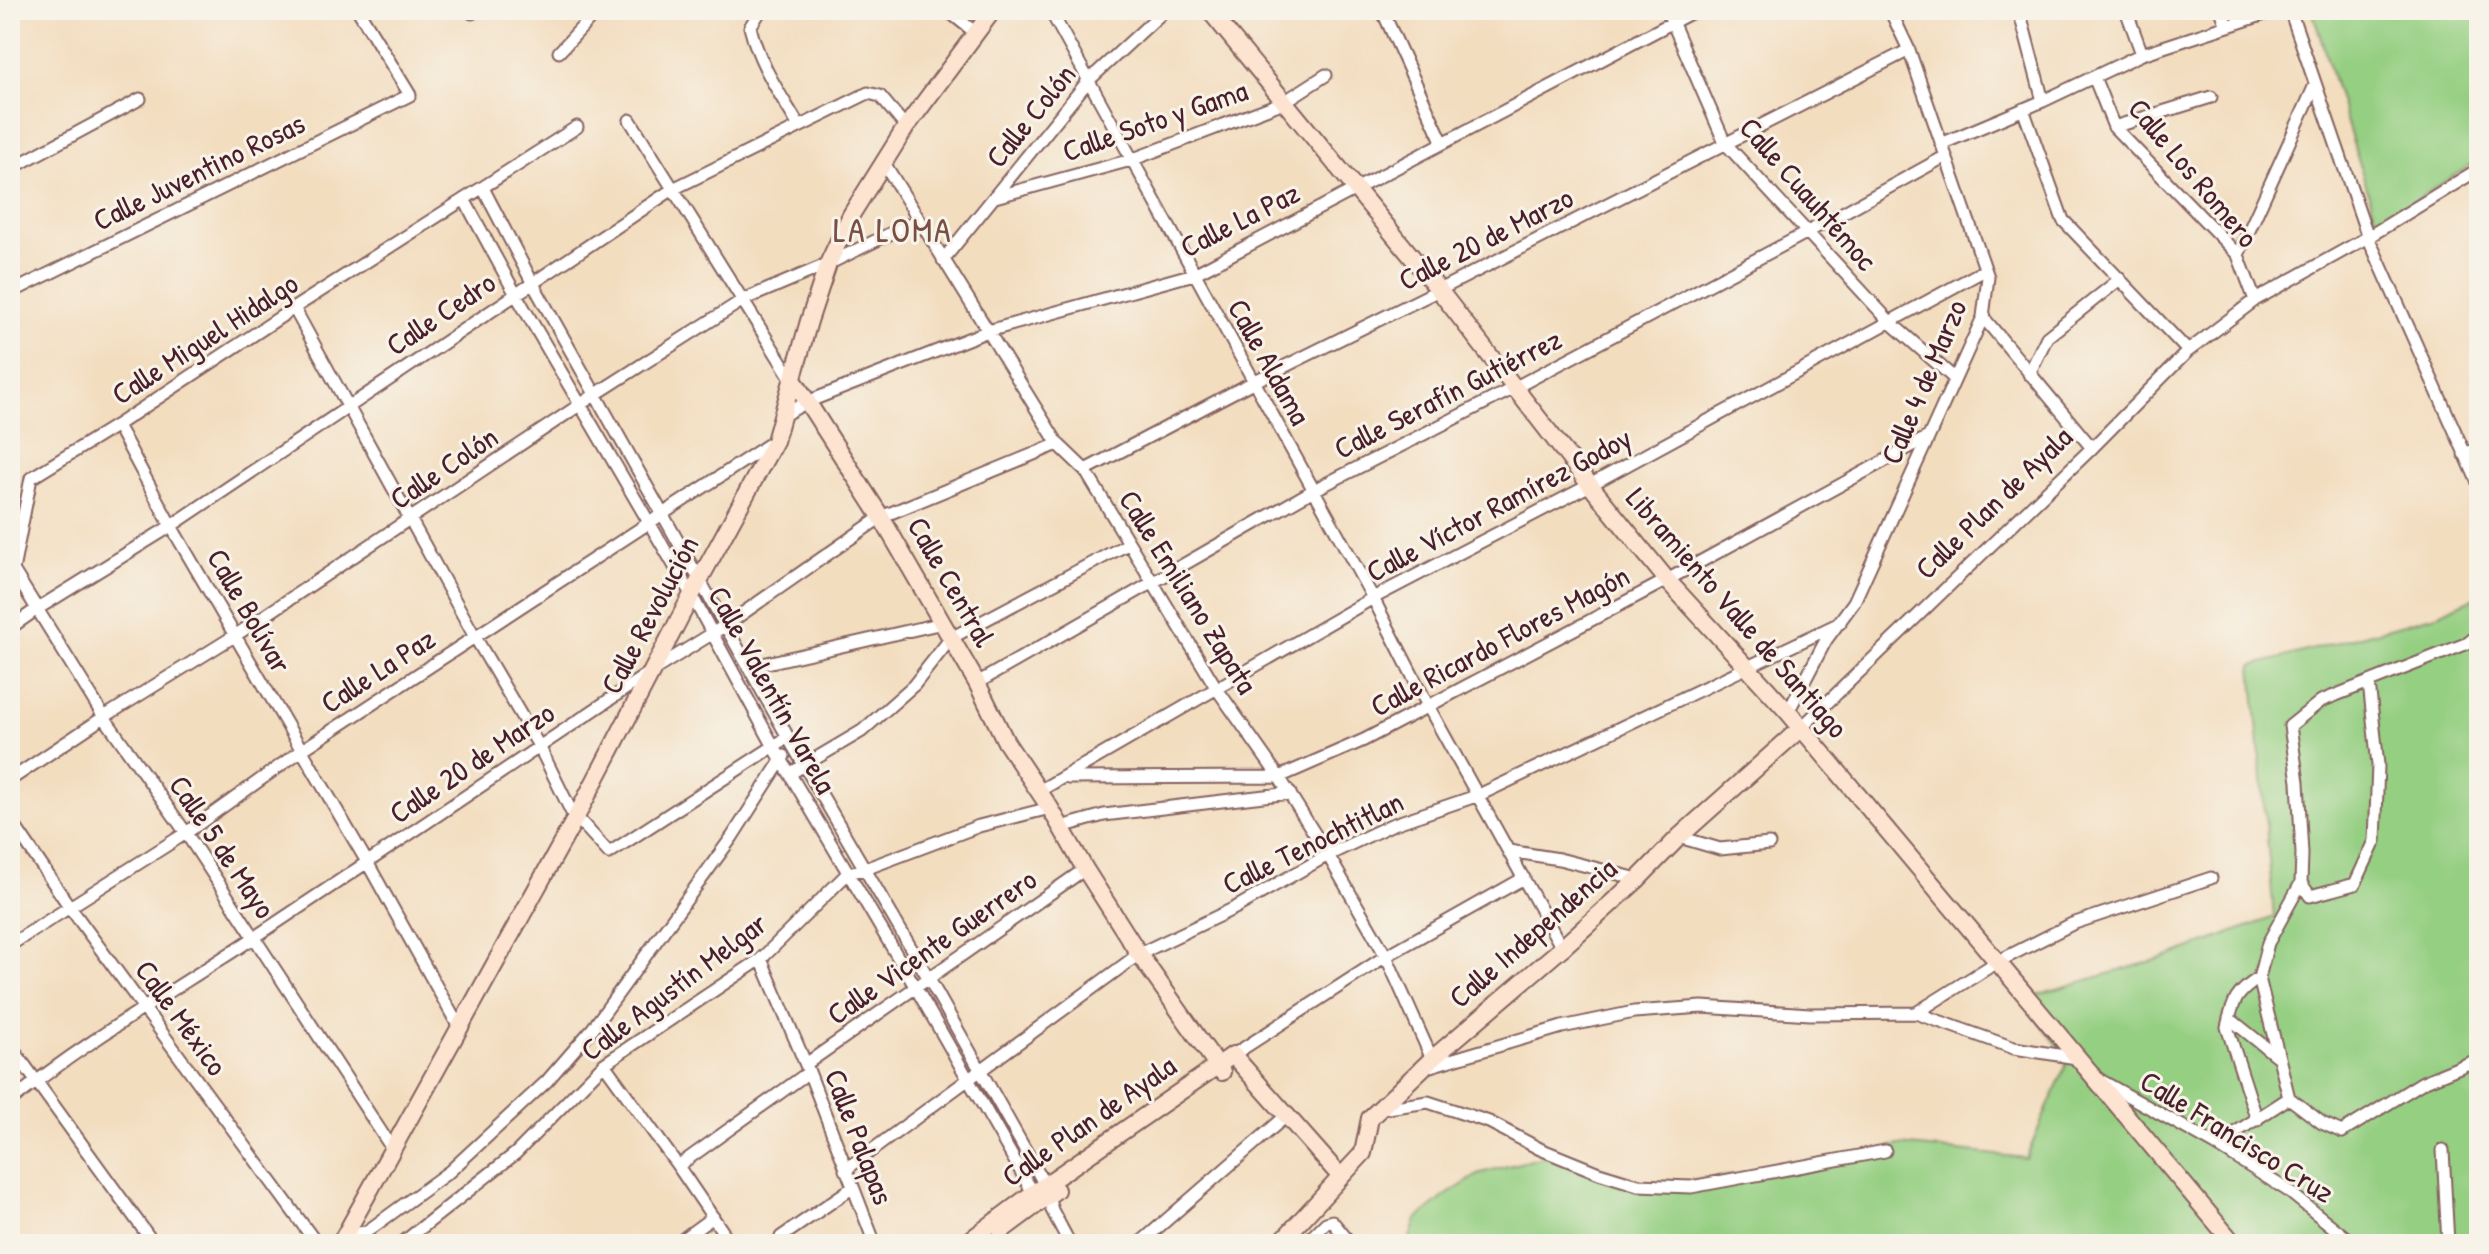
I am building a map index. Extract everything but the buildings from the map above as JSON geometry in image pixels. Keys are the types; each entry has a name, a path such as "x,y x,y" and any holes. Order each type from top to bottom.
{"street":[{"name":"Calle Juventino Rosas","path":"10,293 410,95 358,10"},
{"path":"559,52 598,10"},
{"path":"761,10 750,27 757,52 799,126"},
{"path":"947,10 976,33"},
{"name":"Calle Revolución","path":"343,1240 575,819 775,441 828,264 851,215 906,127 993,10"},
{"name":"Calle Aldama","path":"1050,10 1562,948"},
{"name":"Calle Colón","path":"943,260 1088,81 1165,10"},
{"name":"Libramiento Valle de Santiago","path":"1209,10 1439,290 1667,580 1788,712 2234,1244"},
{"path":"1382,10 1443,143"},
{"name":"Calle Cuauhtémoc","path":"1667,10 1725,143 1891,323 1955,379"},
{"name":"Calle La Paz","path":"782,416 807,402 988,331 1194,274 1696,10"},
{"name":"Calle 4 de Marzo","path":"1788,712 1826,640 1854,602 1866,578 1983,317 1988,277 1909,50 1890,10"},
{"path":"2019,10 2043,101"},
{"path":"2126,10 2142,54"},
{"path":"2221,10 2227,26"},
{"path":"1941,144 2043,101 2142,54 2277,10"},
{"path":"2290,10 2368,237 2479,485"},
{"name":"Calle 20 de Marzo","path":"1085,470 1909,50"},
{"name":"Calle Soto y Gama","path":"995,197 1131,160 1284,102 1326,75"},
{"name":"Calle Los Romero","path":"2094,77 2114,127 2238,255 2255,300"},
{"path":"2238,255 2315,85"},
{"name":"Calle Cedro","path":"10,628 171,526 673,189 868,93 880,96 906,127"},
{"path":"2114,127 2211,97"},
{"path":"10,169 140,99"},
{"path":"2023,109 2063,220 2188,351"},
{"name":"Calle Central","path":"630,120 881,517 977,683 1006,742 1139,954 1219,1068"},
{"name":"Calle Miguel Hidalgo","path":"13,570 31,478 577,127"},
{"name":"Calle Serafín Gutiérrez","path":"977,683 1312,491 1516,387 1946,156"},
{"name":"Calle Emiliano Zapata","path":"884,163 1058,444 1085,470 1217,689 1290,793 1328,855 1386,956 1427,1064"},
{"name":"Calle Plan de Ayala","path":"1679,837 1801,728 2092,448 2188,351 2255,300 2368,237 2479,169"},
{"name":"Calle Valentín Varela","path":"483,188 532,282 790,742 929,979 1044,1197"},
{"name":"Calle Valentín Varela","path":"464,199 515,293 692,596 774,747 967,1080 1044,1197"},
{"name":"Calle Colón","path":"10,780 236,635 596,394 743,300 828,264 918,220"},
{"name":"Calle Víctor Ramírez Godoy","path":"1039,791 1373,598 1590,485 1985,270"},
{"path":"2029,374 2047,337 2120,279"},
{"path":"294,308 475,637 539,746 575,819 609,853 774,747 790,742"},
{"path":"1983,317 2092,448"},
{"name":"Calle Bolívar","path":"117,425 171,526 367,862 460,1029"},
{"name":"Calle Ricardo Flores Magón","path":"1065,778 1279,777 1364,740 1667,580 1928,437"},
{"name":"Calle La Paz","path":"10,945 186,833 302,750 775,441"},
{"name":"Calle 20 de Marzo","path":"10,1102 143,1007 255,937 652,671 713,634 881,517 1058,444"},
{"path":"2464,454 2479,448"},
{"path":"749,667 947,631 1128,544"},
{"name":"Calle 5 de Mayo","path":"13,570 104,717 186,833 393,1150"},
{"name":"Calle Tenochtitlan","path":"845,1170 1139,954 1235,908 1328,855 1391,825 1479,795 1840,623"},
{"path":"791,773 862,731 914,685 947,631"},
{"path":"2479,634 2468,643 2321,701 2290,726 2298,782 2301,883 2268,943 2259,978 2289,1098 2322,1123 2342,1132 2423,1082 2479,1059"},
{"path":"2301,883 2310,896 2355,884 2375,841 2378,765 2369,683"},
{"path":"343,1240 366,1232 450,1171 547,1081 593,1028 732,837 790,742"},
{"path":"1061,827 1104,815 1290,793"},
{"path":"848,873 979,826 1050,808"},
{"name":"Calle México","path":"10,819 69,906 317,1244"},
{"path":"1679,837 1720,849 1769,844"},
{"name":"Calle Independencia","path":"1380,1109 1638,879 1679,837"},
{"path":"1509,851 1559,859 1638,879"},
{"name":"Calle Vicente Guerrero","path":"678,1166 916,988 1085,869"},
{"name":"Calle Agustín Melgar","path":"401,1244 516,1153 604,1064 761,959 848,873"},
{"name":"Calle Plan de Ayala","path":"983,1244 1239,1054 1386,956 1524,878"},
{"path":"1916,1013 1997,962 2072,924 2211,878"},
{"name":"Calle Palapas","path":"761,959 875,1244"},
{"path":"2257,1120 2227,1027 2241,990 2259,978"},
{"path":"1427,1064 1562,1027 1634,1012 1702,1007 1810,1014 1916,1013 2014,1048 2077,1058"},
{"path":"2229,1018 2280,1058"},
{"path":"10,1045 154,1244"},
{"path":"1239,1054 1286,1116 1341,1177"},
{"path":"604,1064 731,1244"},
{"name":"Calle Francisco Cruz","path":"2091,1075 2216,1145 2287,1190 2354,1244"},
{"path":"2216,1145 2289,1098"},
{"path":"1279,1244 1363,1153 1370,1118 1380,1109 1428,1102 1489,1122 1540,1149 1638,1185 1691,1187 1885,1151"},
{"path":"1139,1244 1286,1116"},
{"path":"2443,1150 2448,1244"},
{"path":"781,1237 852,1188"},
{"path":"1044,1197 1070,1244"},
{"name":"Calle Plan de Ayala","path":"965,1244 1044,1197"},
{"path":"676,1244 713,1217"},
{"path":"1305,1244 1332,1221 1351,1244"}],"green space":[{"path":"2312,10 2479,10 2479,160 2378,224"},
{"path":"2479,596 2479,1244 1408,1244 1416,1220 1445,1196 1481,1173 1558,1153 1653,1186 1745,1174 1900,1145 2026,1158 2068,1060 2022,999 2170,956 2274,917 2252,666 2436,615"}],"district":[{"name":"LA LOMA","path":"893,230"}]}
